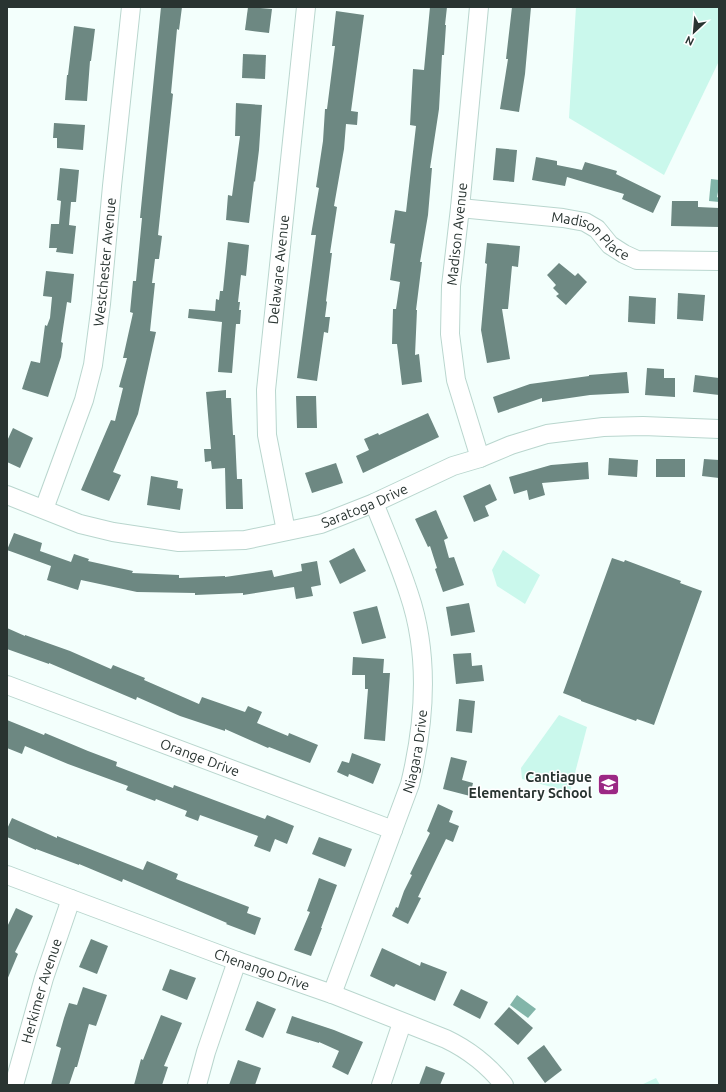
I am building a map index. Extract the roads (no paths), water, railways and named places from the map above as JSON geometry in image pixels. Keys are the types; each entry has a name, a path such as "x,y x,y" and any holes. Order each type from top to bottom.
{"street":[{"name":"Westchester Avenue","path":"44,509 84,400 93,365 101,304 131,7"},
{"name":"Delaware Avenue","path":"286,531 267,435 266,390 306,7"},
{"name":"Madison Avenue","path":"480,7 451,286 450,334 456,380 480,458"},
{"name":"Madison Place","path":"460,208 563,218 585,222 597,229 610,245 637,260 719,261"},
{"name":"Saratoga Drive","path":"7,495 80,524 113,532 179,542 245,540 321,524 374,503 454,466 480,458 511,445 547,434 603,427 643,426 719,429"},
{"name":"Niagara Drive","path":"332,994 410,784 417,754 423,713 423,676 418,631 409,595 374,503"},
{"name":"Orange Drive","path":"7,685 393,830"},
{"name":"Chenango Drive","path":"7,875 237,961 332,994 402,1023 446,1039 463,1047 489,1068 504,1085"},
{"name":"Herkimer Avenue","path":"14,1085 13,1065 72,899"},
{"path":"197,1085 206,1052 237,961"},
{"path":"381,1085 402,1023"}],"place":[{"name":"Cantiague Elementary School","path":"608,785"}]}
